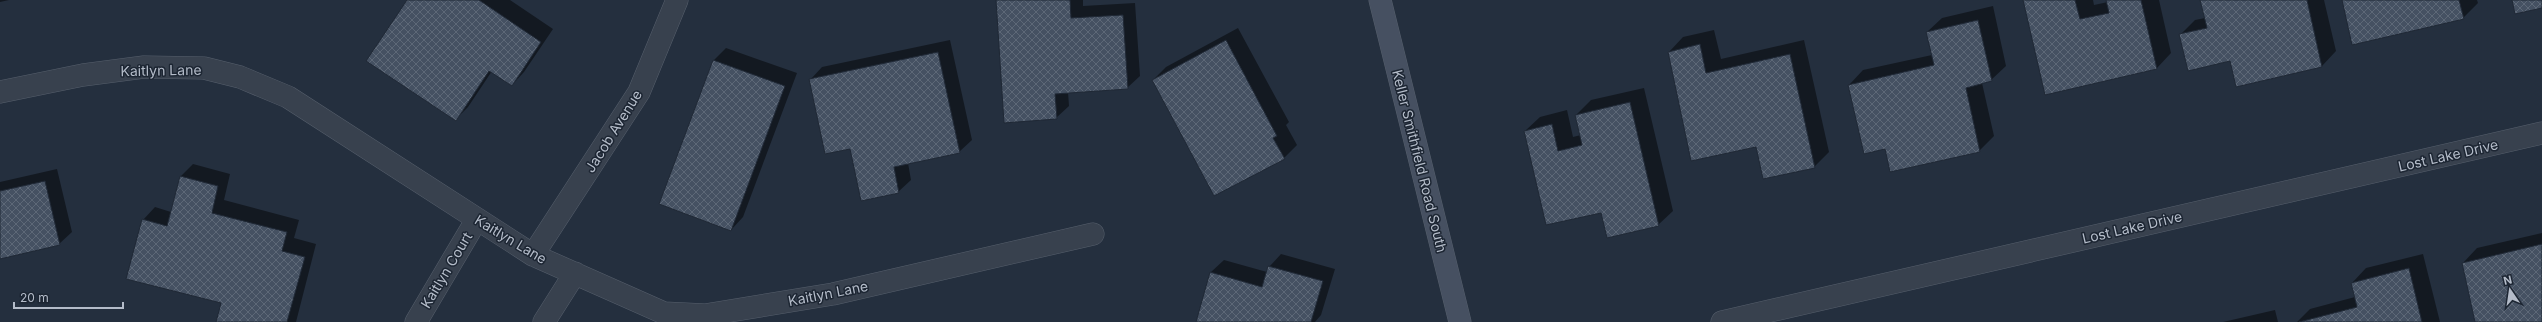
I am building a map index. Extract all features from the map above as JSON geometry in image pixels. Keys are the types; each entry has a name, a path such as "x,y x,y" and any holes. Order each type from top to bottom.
{"main road":[{"name":"Keller Smithfield Road South","path":"1380,0 1460,322"}],"street":[{"name":"Jacob Avenue","path":"533,255 639,92 677,0"},
{"name":"Kaitlyn Lane","path":"0,92 83,75 144,68 204,68 232,75 288,97 533,255 664,312 705,315 833,294 1093,234"},
{"name":"Lost Lake Drive","path":"1722,322 2542,133"},
{"name":"Kaitlyn Court","path":"416,322 477,219"},
{"path":"544,322 575,273"}],"building":[{"path":"407,0 479,0 541,42 512,86 489,71 456,121 366,61"},
{"path":"996,0 1070,0 1071,18 1123,15 1128,89 1055,94 1057,119 1004,123"},
{"path":"2023,0 2075,0 2080,19 2109,13 2106,0 2141,0 2157,69 2045,95"},
{"path":"2200,0 2307,0 2322,67 2236,87 2230,61 2188,71 2179,34 2207,28"},
{"path":"2342,0 2459,0 2464,19 2352,45"},
{"path":"2512,0 2542,0 2542,8 2515,14"},
{"path":"1978,20 1992,81 1966,88 1980,152 1890,172 1885,149 1864,154 1848,85 1934,65 1926,32"},
{"path":"1226,40 1277,136 1273,138 1285,159 1214,196 1152,80"},
{"path":"1700,44 1706,73 1790,54 1815,168 1763,179 1756,147 1691,161 1668,52"},
{"path":"938,52 960,153 894,167 899,193 861,201 850,149 825,154 809,79"},
{"path":"713,60 785,86 731,231 659,204"},
{"path":"1630,102 1659,226 1607,238 1601,213 1546,225 1524,131 1552,124 1558,151 1582,145 1575,115"},
{"path":"180,176 218,186 212,213 287,232 282,251 305,257 287,322 216,322 221,303 126,279 142,219 167,226"},
{"path":"45,181 60,245 0,259 0,191"},
{"path":"2542,244 2542,322 2475,322 2462,263"},
{"path":"1268,266 1323,281 1311,322 1196,322 1210,272 1262,287"},
{"path":"2409,268 2422,322 2299,322 2357,307 2351,283"}]}
